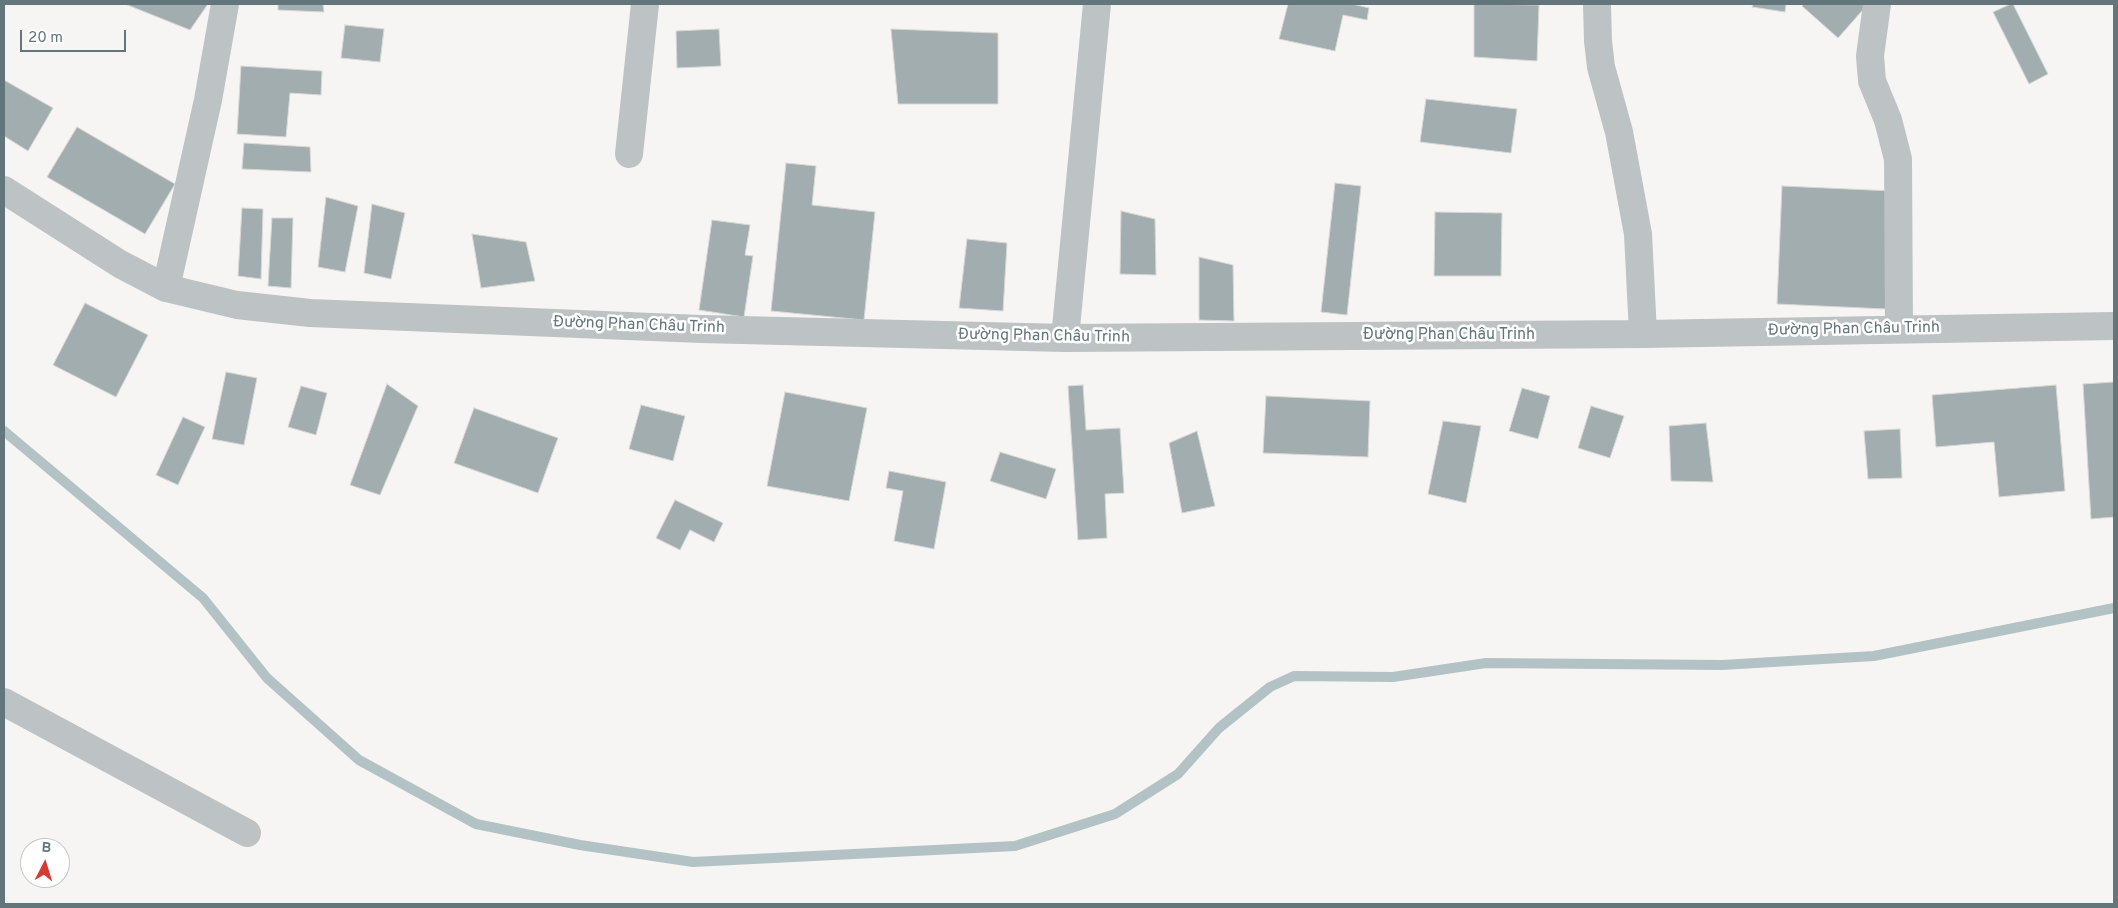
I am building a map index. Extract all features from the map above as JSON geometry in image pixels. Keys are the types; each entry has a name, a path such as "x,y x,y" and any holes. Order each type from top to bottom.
{"street":[{"path":"166,288 208,100 225,4"},
{"path":"629,154 645,4"},
{"path":"1065,338 1097,4"},
{"path":"1597,4 1601,67 1619,132 1638,234 1643,334"},
{"path":"1877,4 1870,56 1872,81 1888,120 1898,159 1899,330"},
{"name":"Đường Phan Châu Trinh","path":"4,190 120,264 166,288 237,305 310,314 701,329 1065,338 1643,334 2114,326"},
{"path":"4,702 247,832"}],"building":[{"path":"125,4 208,4 190,30"},
{"path":"278,4 323,4 324,12 278,10"},
{"path":"1288,4 1352,4 1369,8 1367,20 1343,15 1335,51 1279,39"},
{"path":"1474,4 1539,5 1537,61 1474,57"},
{"path":"1753,4 1786,4 1785,12 1752,7"},
{"path":"1804,4 1868,4 1838,38 1802,6"},
{"path":"2013,4 2048,74 2029,84 1993,12"},
{"path":"345,25 384,29 380,62 341,58"},
{"path":"719,29 721,66 677,68 676,31"},
{"path":"891,29 998,33 998,104 898,104"},
{"path":"241,66 322,71 321,95 290,93 286,137 237,134"},
{"path":"4,80 53,108 28,151 4,136"},
{"path":"1426,99 1517,109 1511,153 1420,142"},
{"path":"77,127 175,184 145,234 47,177"},
{"path":"244,143 310,147 311,172 242,169"},
{"path":"786,163 816,166 812,205 875,212 864,320 771,311"},
{"path":"1335,183 1361,186 1347,315 1321,312"},
{"path":"1782,186 1892,191 1886,309 1777,304"},
{"path":"326,197 358,206 345,272 318,267"},
{"path":"372,204 405,213 391,279 364,273"},
{"path":"242,208 263,209 261,279 238,276"},
{"path":"1121,211 1155,219 1156,275 1120,274"},
{"path":"1435,212 1502,213 1501,276 1434,276"},
{"path":"272,218 293,218 291,288 268,286"},
{"path":"712,220 750,225 745,255 753,256 744,317 699,310"},
{"path":"472,234 526,242 535,281 481,288"},
{"path":"967,239 1007,243 1003,311 959,308"},
{"path":"1199,257 1233,265 1234,321 1199,320"},
{"path":"85,303 148,335 116,397 53,365"},
{"path":"226,372 257,378 244,445 212,439"},
{"path":"2114,382 2114,517 2091,519 2083,384"},
{"path":"387,384 418,406 380,495 350,485"},
{"path":"1083,385 1086,430 1120,428 1124,493 1105,494 1107,538 1078,540 1068,386"},
{"path":"2056,385 2065,491 1999,497 1994,442 1936,447 1932,395"},
{"path":"301,386 327,393 316,435 288,427"},
{"path":"1522,388 1550,396 1538,439 1509,431"},
{"path":"785,392 867,408 849,501 767,486"},
{"path":"1266,396 1370,401 1368,457 1263,453"},
{"path":"641,405 685,416 673,461 629,449"},
{"path":"1591,406 1624,416 1610,458 1578,448"},
{"path":"474,408 558,438 538,493 454,463"},
{"path":"183,417 205,427 178,485 156,475"},
{"path":"1443,421 1481,426 1466,503 1428,494"},
{"path":"1706,423 1713,482 1671,481 1669,426"},
{"path":"1900,429 1902,478 1868,479 1864,431"},
{"path":"1197,431 1215,506 1182,513 1169,443"},
{"path":"1000,452 1056,469 1046,499 990,481"},
{"path":"889,471 946,482 934,549 894,541 903,491 886,488"},
{"path":"675,500 723,523 714,542 690,530 680,550 656,538"}],"waterway":[{"path":"4,431 203,598 267,678 359,760 476,824 580,845 693,862 1015,846 1115,814 1178,774 1219,728 1270,687 1294,676 1393,677 1486,663 1722,665 1874,656 2114,608"}]}
